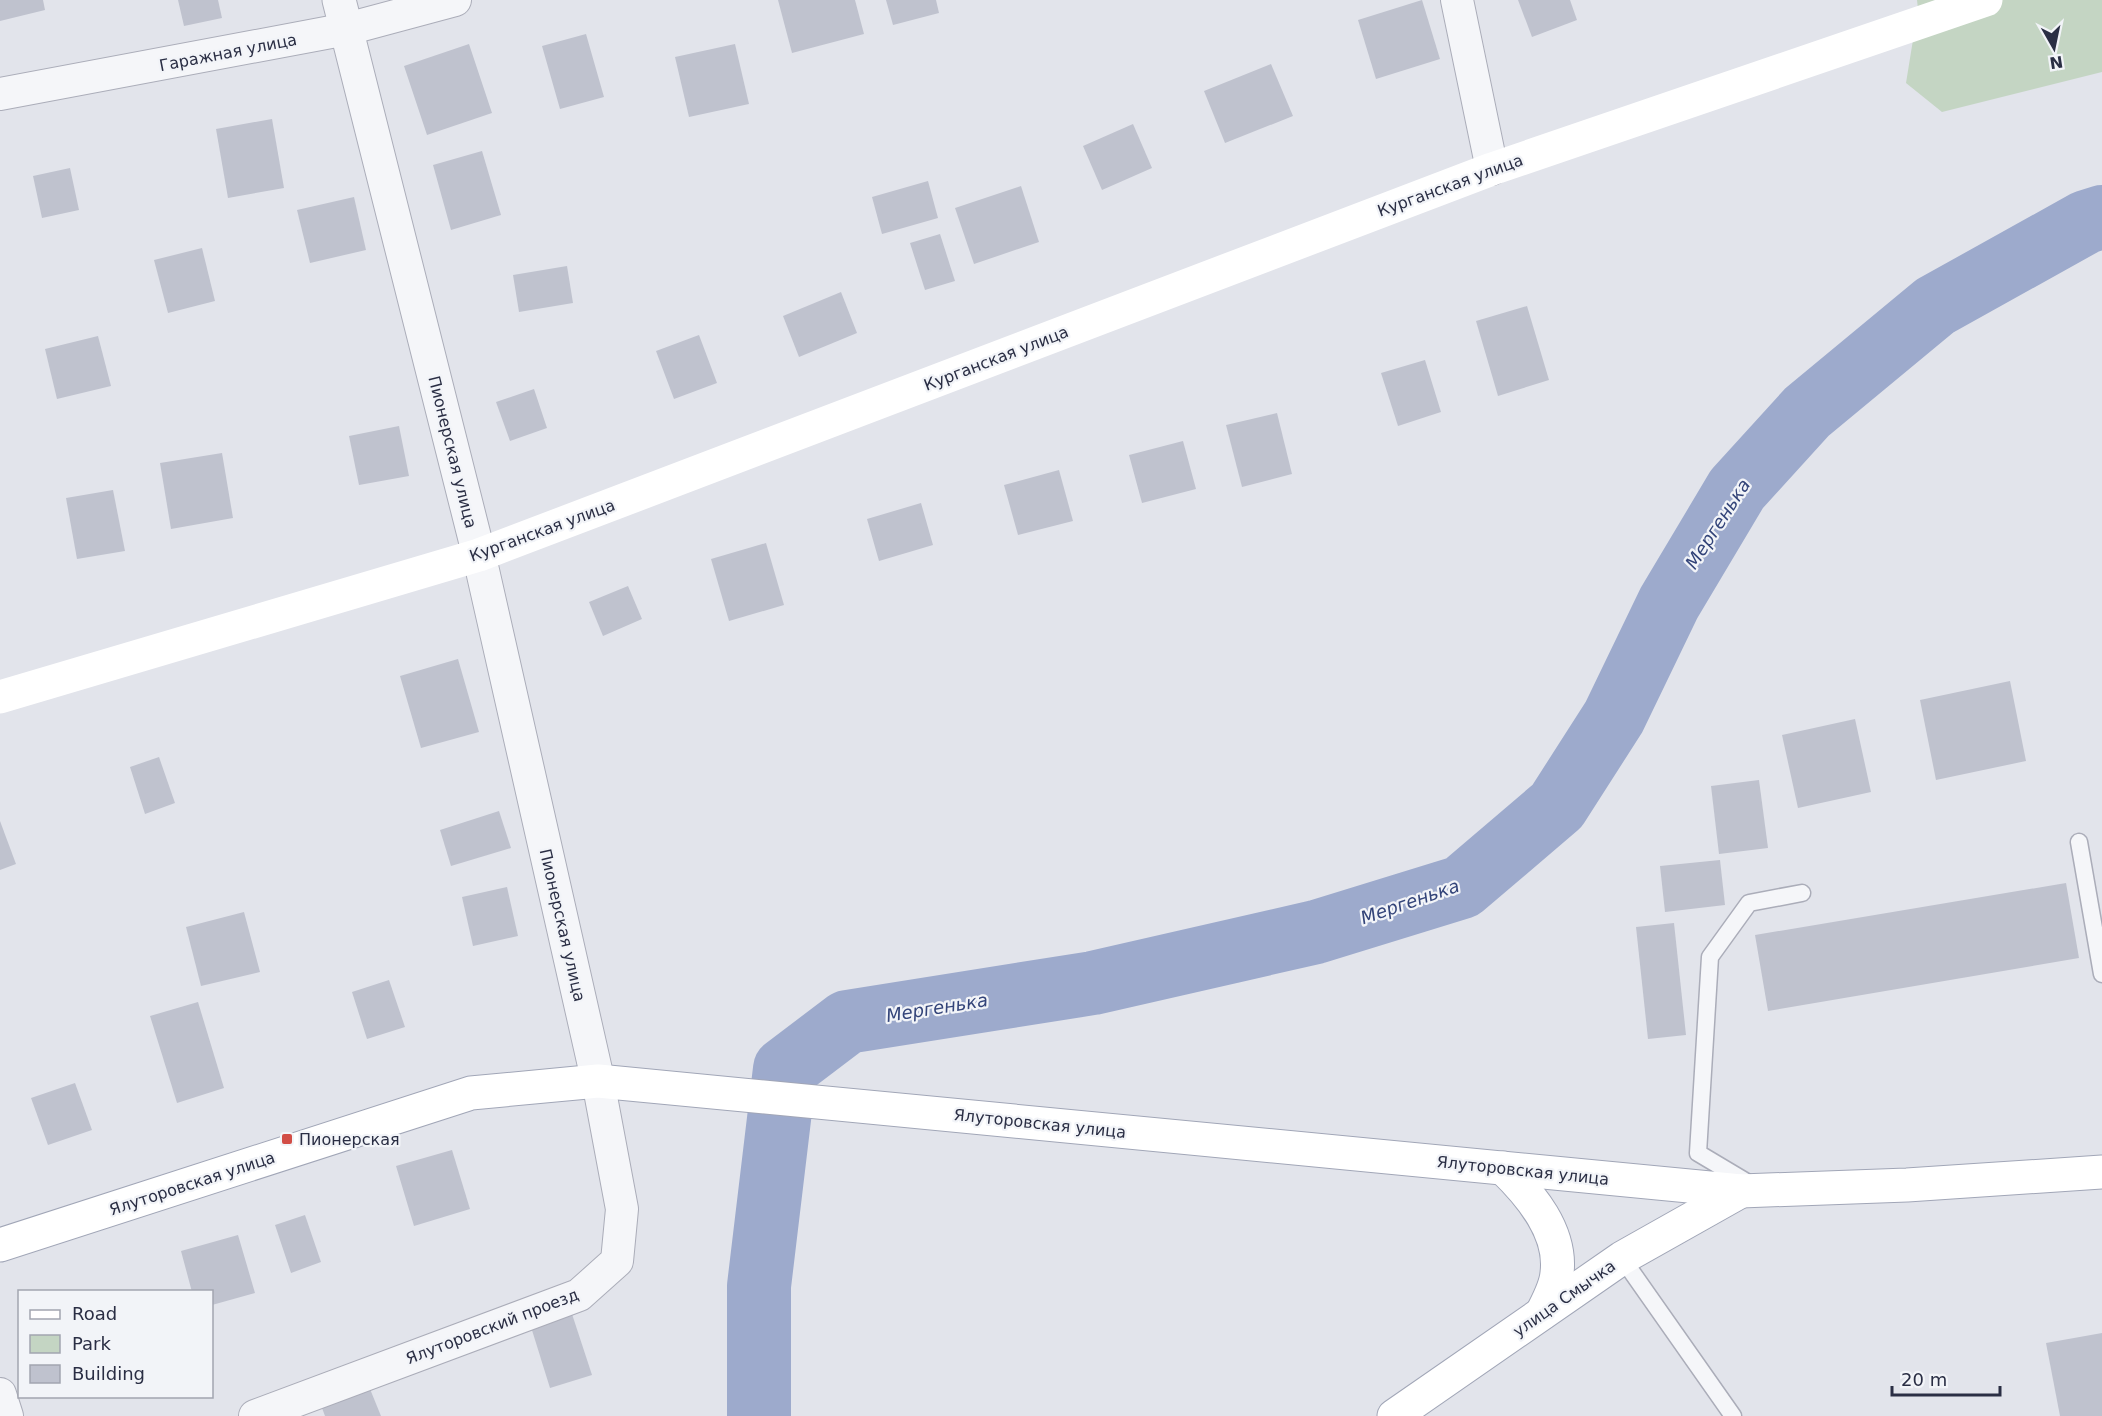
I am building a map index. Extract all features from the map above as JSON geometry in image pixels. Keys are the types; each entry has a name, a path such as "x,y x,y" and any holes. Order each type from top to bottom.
{"main road":[{"name":"Курганская улица","path":"0,697 479,555 1492,169 1932,8 1986,0"},
{"name":"Ялуторовская улица","path":"0,1245 471,1093 598,1081 1751,1191 1906,1185 2102,1172"},
{"path":"1503,1168 1526,1192 1545,1220 1557,1250 1557,1274 1551,1296 1542,1313"},
{"name":"улица Смычка","path":"1394,1416 1622,1258 1751,1191"}],"street":[{"name":"Гаражная улица","path":"0,94 343,15 455,0"},
{"path":"1457,0 1492,169"},
{"name":"Пионерская улица","path":"343,15 479,555 598,1081"},
{"name":"Ялуторовский проезд","path":"255,1416 579,1295 617,1261 622,1209 598,1081"},
{"path":"0,1394 7,1416"}],"lane":[{"path":"2079,842 2102,974"},
{"path":"1751,1191 1698,1153 1710,957 1749,903 1802,892"},
{"path":"1622,1258 1733,1416"}],"green space":[{"path":"1917,0 2102,0 2102,72 1942,112 1906,83 1918,9"}],"building":[{"path":"0,0 43,0 45,10 0,21"},
{"path":"178,0 218,0 222,18 184,26"},
{"path":"778,0 855,0 864,34 792,53"},
{"path":"886,0 936,0 939,13 893,25"},
{"path":"1422,0 1440,59 1376,79 1358,20"},
{"path":"1518,0 1570,0 1577,20 1532,37"},
{"path":"586,34 604,97 560,109 542,46"},
{"path":"469,44 492,113 427,135 404,66"},
{"path":"735,44 749,104 689,117 675,57"},
{"path":"1271,64 1293,116 1225,143 1204,91"},
{"path":"272,119 284,188 228,198 216,129"},
{"path":"1133,124 1152,168 1102,190 1083,146"},
{"path":"482,151 501,215 451,230 433,165"},
{"path":"70,168 79,210 42,218 33,176"},
{"path":"928,181 938,218 882,234 872,197"},
{"path":"1021,186 1039,242 974,264 955,208"},
{"path":"354,197 366,250 310,263 297,210"},
{"path":"940,234 955,281 925,290 910,243"},
{"path":"202,248 215,301 168,313 154,260"},
{"path":"567,266 573,303 519,312 513,275"},
{"path":"841,292 857,333 799,357 783,316"},
{"path":"1527,306 1549,380 1498,396 1476,321"},
{"path":"699,335 717,383 674,399 656,351"},
{"path":"98,336 111,386 57,399 45,349"},
{"path":"1425,360 1441,412 1398,426 1381,373"},
{"path":"534,389 547,428 510,441 496,402"},
{"path":"1277,413 1292,474 1242,487 1226,425"},
{"path":"399,426 409,476 359,485 349,436"},
{"path":"1183,441 1196,489 1142,503 1129,455"},
{"path":"222,453 233,518 171,529 160,463"},
{"path":"1059,470 1073,521 1018,535 1004,485"},
{"path":"113,490 125,551 77,559 66,498"},
{"path":"921,503 933,545 879,561 867,519"},
{"path":"766,543 784,605 729,621 711,559"},
{"path":"628,586 642,619 603,636 589,602"},
{"path":"458,659 479,732 421,748 400,676"},
{"path":"2010,681 2026,761 1936,780 1920,700"},
{"path":"1855,719 1871,792 1798,808 1782,735"},
{"path":"159,757 175,803 145,814 130,767"},
{"path":"1759,780 1768,848 1719,854 1711,786"},
{"path":"499,811 511,848 451,866 440,830"},
{"path":"0,821 16,864 0,870"},
{"path":"1720,860 1725,905 1665,912 1660,866"},
{"path":"2066,883 2079,958 1768,1011 1755,935"},
{"path":"507,887 518,936 473,946 462,897"},
{"path":"244,912 260,972 201,986 186,927"},
{"path":"1674,923 1686,1035 1648,1039 1636,927"},
{"path":"389,980 405,1027 367,1039 352,992"},
{"path":"198,1002 224,1088 177,1103 150,1016"},
{"path":"75,1083 92,1130 48,1145 31,1098"},
{"path":"452,1150 470,1209 414,1226 396,1166"},
{"path":"305,1215 321,1262 291,1273 275,1225"},
{"path":"238,1235 255,1293 213,1305 213,1290 191,1290 181,1251"},
{"path":"572,1314 592,1375 550,1388 531,1327"},
{"path":"2102,1333 2102,1416 2060,1416 2046,1343"},
{"path":"370,1389 381,1416 325,1416 322,1408"}],"waterway":[{"name":"Мергенька","path":"759,1416 759,1286 785,1069 847,1022 1093,983 1316,932 1462,887 1557,806 1614,717 1669,603 1737,489 1807,412 1935,306 2086,222 2102,217"}],"place":[{"name":"Пионерская","path":"287,1139"}]}
